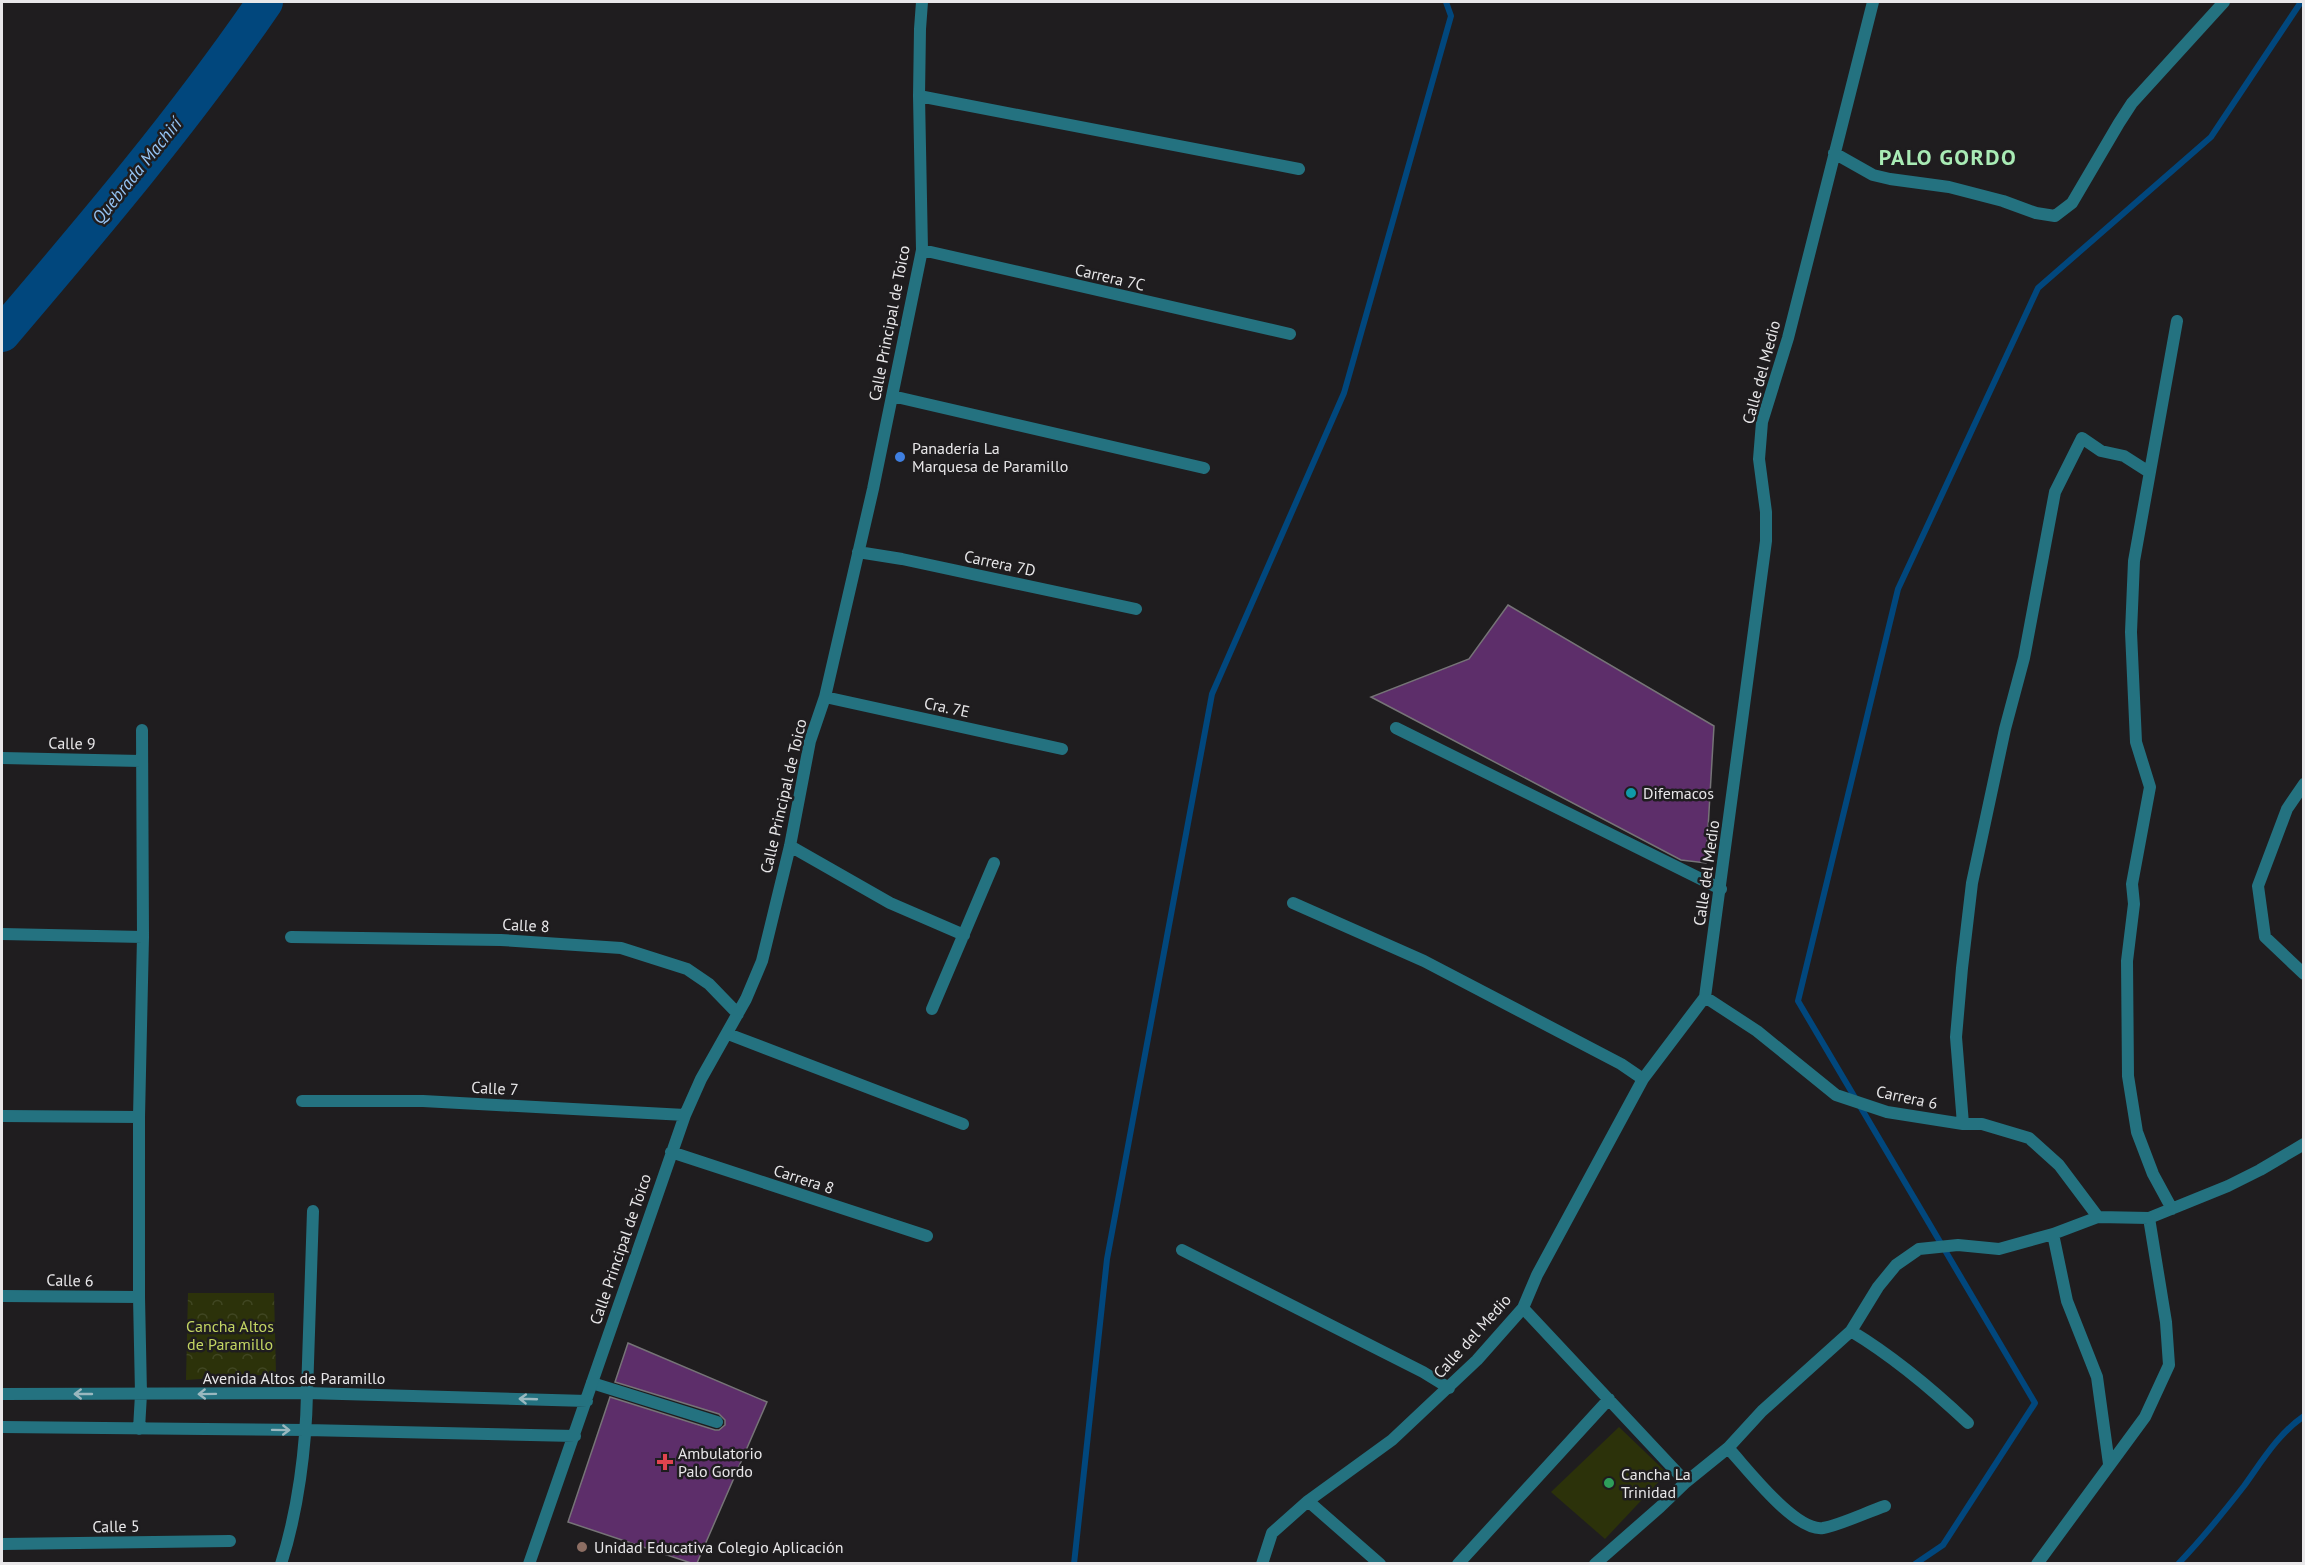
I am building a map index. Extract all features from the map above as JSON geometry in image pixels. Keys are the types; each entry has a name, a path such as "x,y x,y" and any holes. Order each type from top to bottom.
{"street":[{"name":"Calle Principal de Toico","path":"529,1563 685,1115 701,1079 738,1014 762,961 790,846 810,741 825,697 858,552 922,250 919,96 922,2"},
{"name":"Calle del Medio","path":"1262,1563 1272,1533 1308,1501 1392,1440 1449,1388 1523,1308 1543,1264 1643,1079 1705,997 1766,541 1766,512 1759,459 1762,422 1788,338 1873,2"},
{"path":"1834,153 1873,175 1948,187 2003,201 2036,213 2055,216 2072,203 2133,103 2224,2"},
{"path":"919,96 1299,169"},
{"name":"Carrera 7C","path":"922,250 1290,334"},
{"path":"2172,1209 2153,1174 2137,1132 2128,1076 2127,962 2134,904 2132,884 2150,787 2136,742 2131,633 2134,561 2177,321"},
{"path":"892,396 1204,468"},
{"path":"1963,1124 1956,1037 1972,883 2005,729 2025,658 2055,492 2082,438 2100,451 2124,456 2149,472"},
{"name":"Carrera 7D","path":"858,552 902,559 1136,609"},
{"name":"Cra. 7E","path":"825,697 1062,749"},
{"path":"1396,728 1721,889"},
{"path":"139,1429 141,1395 139,1117 142,937 141,730"},
{"name":"Calle 9","path":"2,758 141,761"},
{"path":"2304,784 2287,809 2258,886 2265,937 2304,974"},
{"path":"790,846 890,903 964,935"},
{"path":"932,1009 994,863"},
{"path":"1293,903 1424,961 1621,1064 1643,1079"},
{"path":"2,934 142,937"},
{"name":"Calle 8","path":"291,937 501,940 621,948 687,969 709,984 738,1014"},
{"name":"Carrera 6","path":"1705,997 1757,1031 1836,1095 1887,1112 1963,1124 1982,1124 2029,1138 2059,1166 2098,1217"},
{"path":"728,1034 963,1124"},
{"name":"Calle 7","path":"302,1101 423,1101 685,1115"},
{"path":"2,1116 139,1117"},
{"path":"1595,1563 1728,1448 1762,1411 1851,1331 1878,1287 1896,1265 1918,1249 1958,1245 1999,1249 2053,1234 2098,1217 2149,1218 2260,1170 2304,1144"},
{"name":"Carrera 8","path":"671,1152 927,1236"},
{"path":"281,1563 291,1525 306,1430 312,1211"},
{"path":"2037,1563 2145,1417 2169,1365 2166,1322 2149,1218"},
{"path":"2053,1234 2067,1300 2097,1377 2109,1464"},
{"path":"1182,1250 1449,1388"},
{"name":"Calle 6","path":"2,1296 139,1297"},
{"path":"1523,1308 1686,1482"},
{"path":"1851,1331 1887,1352 1968,1423"},
{"path":"592,1383 717,1422"},
{"name":"Avenida Altos de Paramillo","path":"2,1394 307,1393 587,1401"},
{"path":"1458,1563 1609,1399"},
{"path":"2,1427 575,1436"},
{"path":"1728,1448 1791,1515 1807,1525 1822,1528 1885,1506"},
{"path":"1308,1501 1380,1563"},
{"name":"Calle 5","path":"2,1544 230,1540"}],"green space":[{"name":"Cancha Altos de Paramillo","path":"188,1293 274,1293 276,1374 186,1380"},
{"name":"Cancha La Trinidad","path":"1619,1427 1667,1473 1605,1539 1551,1492"}],"building":[{"name":"Difemacos","path":"1508,605 1714,726 1706,863 1681,860 1371,697 1469,659"},
{"name":"Ambulatorio Palo Gordo","path":"628,1343 767,1402 697,1563 691,1563 568,1522 610,1397 715,1430 725,1425 725,1420 719,1414 615,1382"}],"waterway":[{"name":"Quebrada Machirí","path":"2,334 171,130 265,2"},
{"path":"1074,1564 1107,1259 1212,694 1344,393 1451,16 1446,2"},
{"path":"1915,1564 1943,1545 2035,1403 1798,1001 1898,589 2038,288 2211,137 2301,2"},
{"path":"2178,1564 2228,1506 2278,1439 2304,1416"}],"place":[{"name":"Panadería La Marquesa de Paramillo","path":"900,457"},
{"name":"Difemacos","path":"1631,793"},
{"name":"Ambulatorio Palo Gordo","path":"665,1462"},
{"name":"Cancha La Trinidad","path":"1609,1483"},
{"name":"Unidad Educativa Colegio Aplicación","path":"582,1547"}],"district":[{"name":"PALO GORDO","path":"1948,157"}]}
